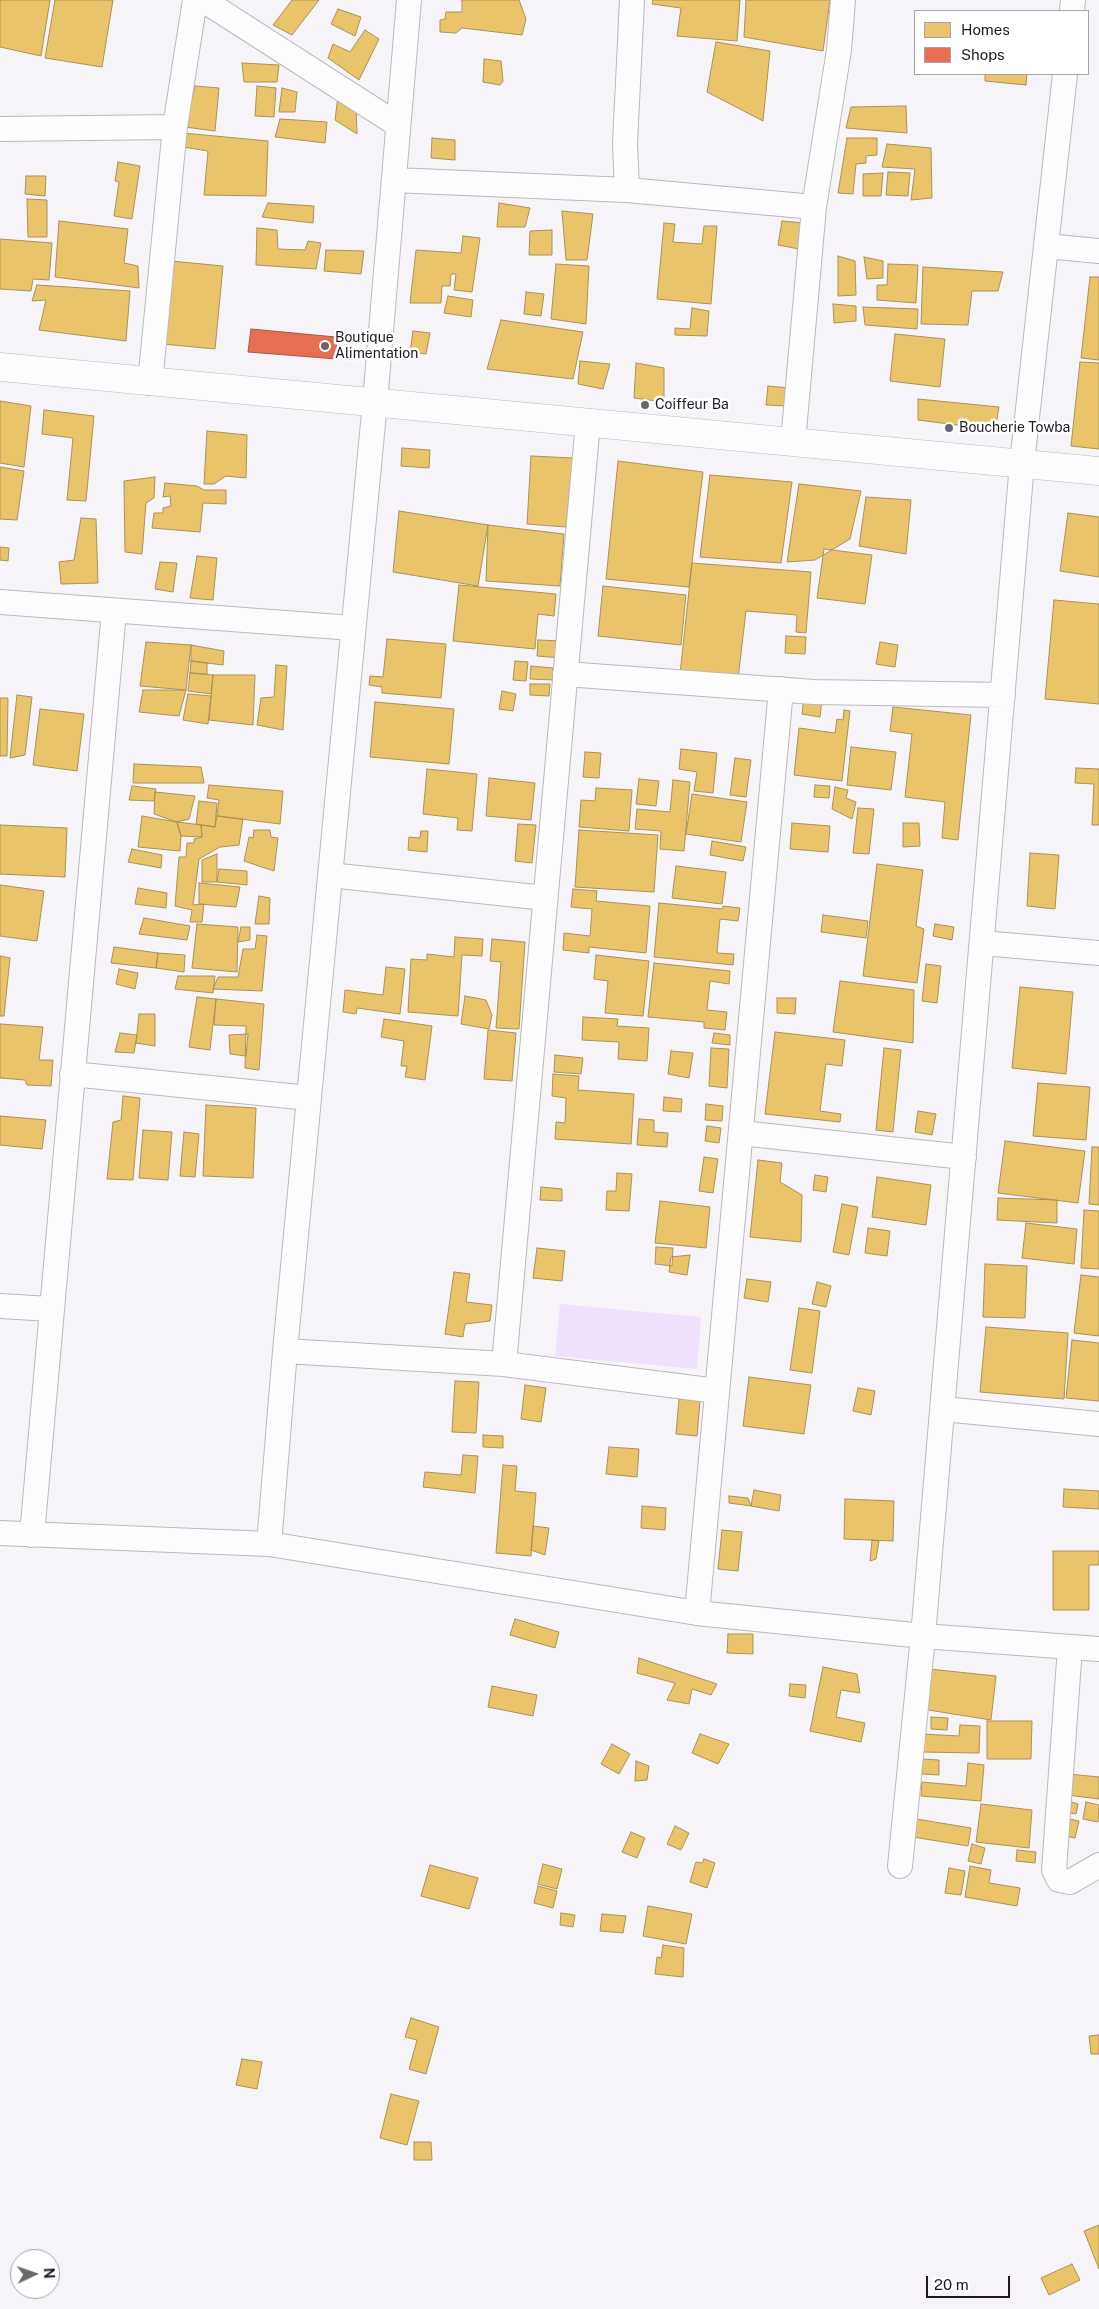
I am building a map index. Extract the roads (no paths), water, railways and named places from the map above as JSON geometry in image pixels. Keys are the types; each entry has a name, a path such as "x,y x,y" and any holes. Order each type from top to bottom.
{"main road":[{"path":"0,367 150,383 375,402 1099,471"}],"street":[{"path":"150,383 175,127 195,0"},
{"path":"203,0 398,125"},
{"path":"269,1544 285,1351 375,402 409,0"},
{"path":"627,190 624,144 632,0"},
{"path":"793,442 814,207 839,50 843,0"},
{"path":"900,1866 943,1409 1022,463 1065,75"},
{"path":"0,129 175,127"},
{"path":"394,180 627,190 814,207"},
{"path":"1046,246 1099,251"},
{"path":"504,1364 588,422"},
{"path":"0,602 354,628"},
{"path":"32,1535 50,1309 114,611"},
{"path":"565,674 781,689 1003,696"},
{"path":"697,1613 781,689"},
{"path":"330,875 545,898"},
{"path":"982,943 1099,953"},
{"path":"72,1074 309,1098"},
{"path":"741,1133 964,1157"},
{"path":"0,1306 50,1309"},
{"path":"285,1351 504,1364 717,1391"},
{"path":"943,1409 1099,1424"},
{"path":"0,1534 269,1544 697,1613 923,1636 1099,1649"},
{"path":"1070,1646 1054,1870 1059,1880 1070,1882 1099,1865"}],"place":[{"name":"Boutique Alimentation","path":"325,346"},
{"name":"Coiffeur Ba","path":"645,405"},
{"name":"Boucherie Towba","path":"949,428"}]}
